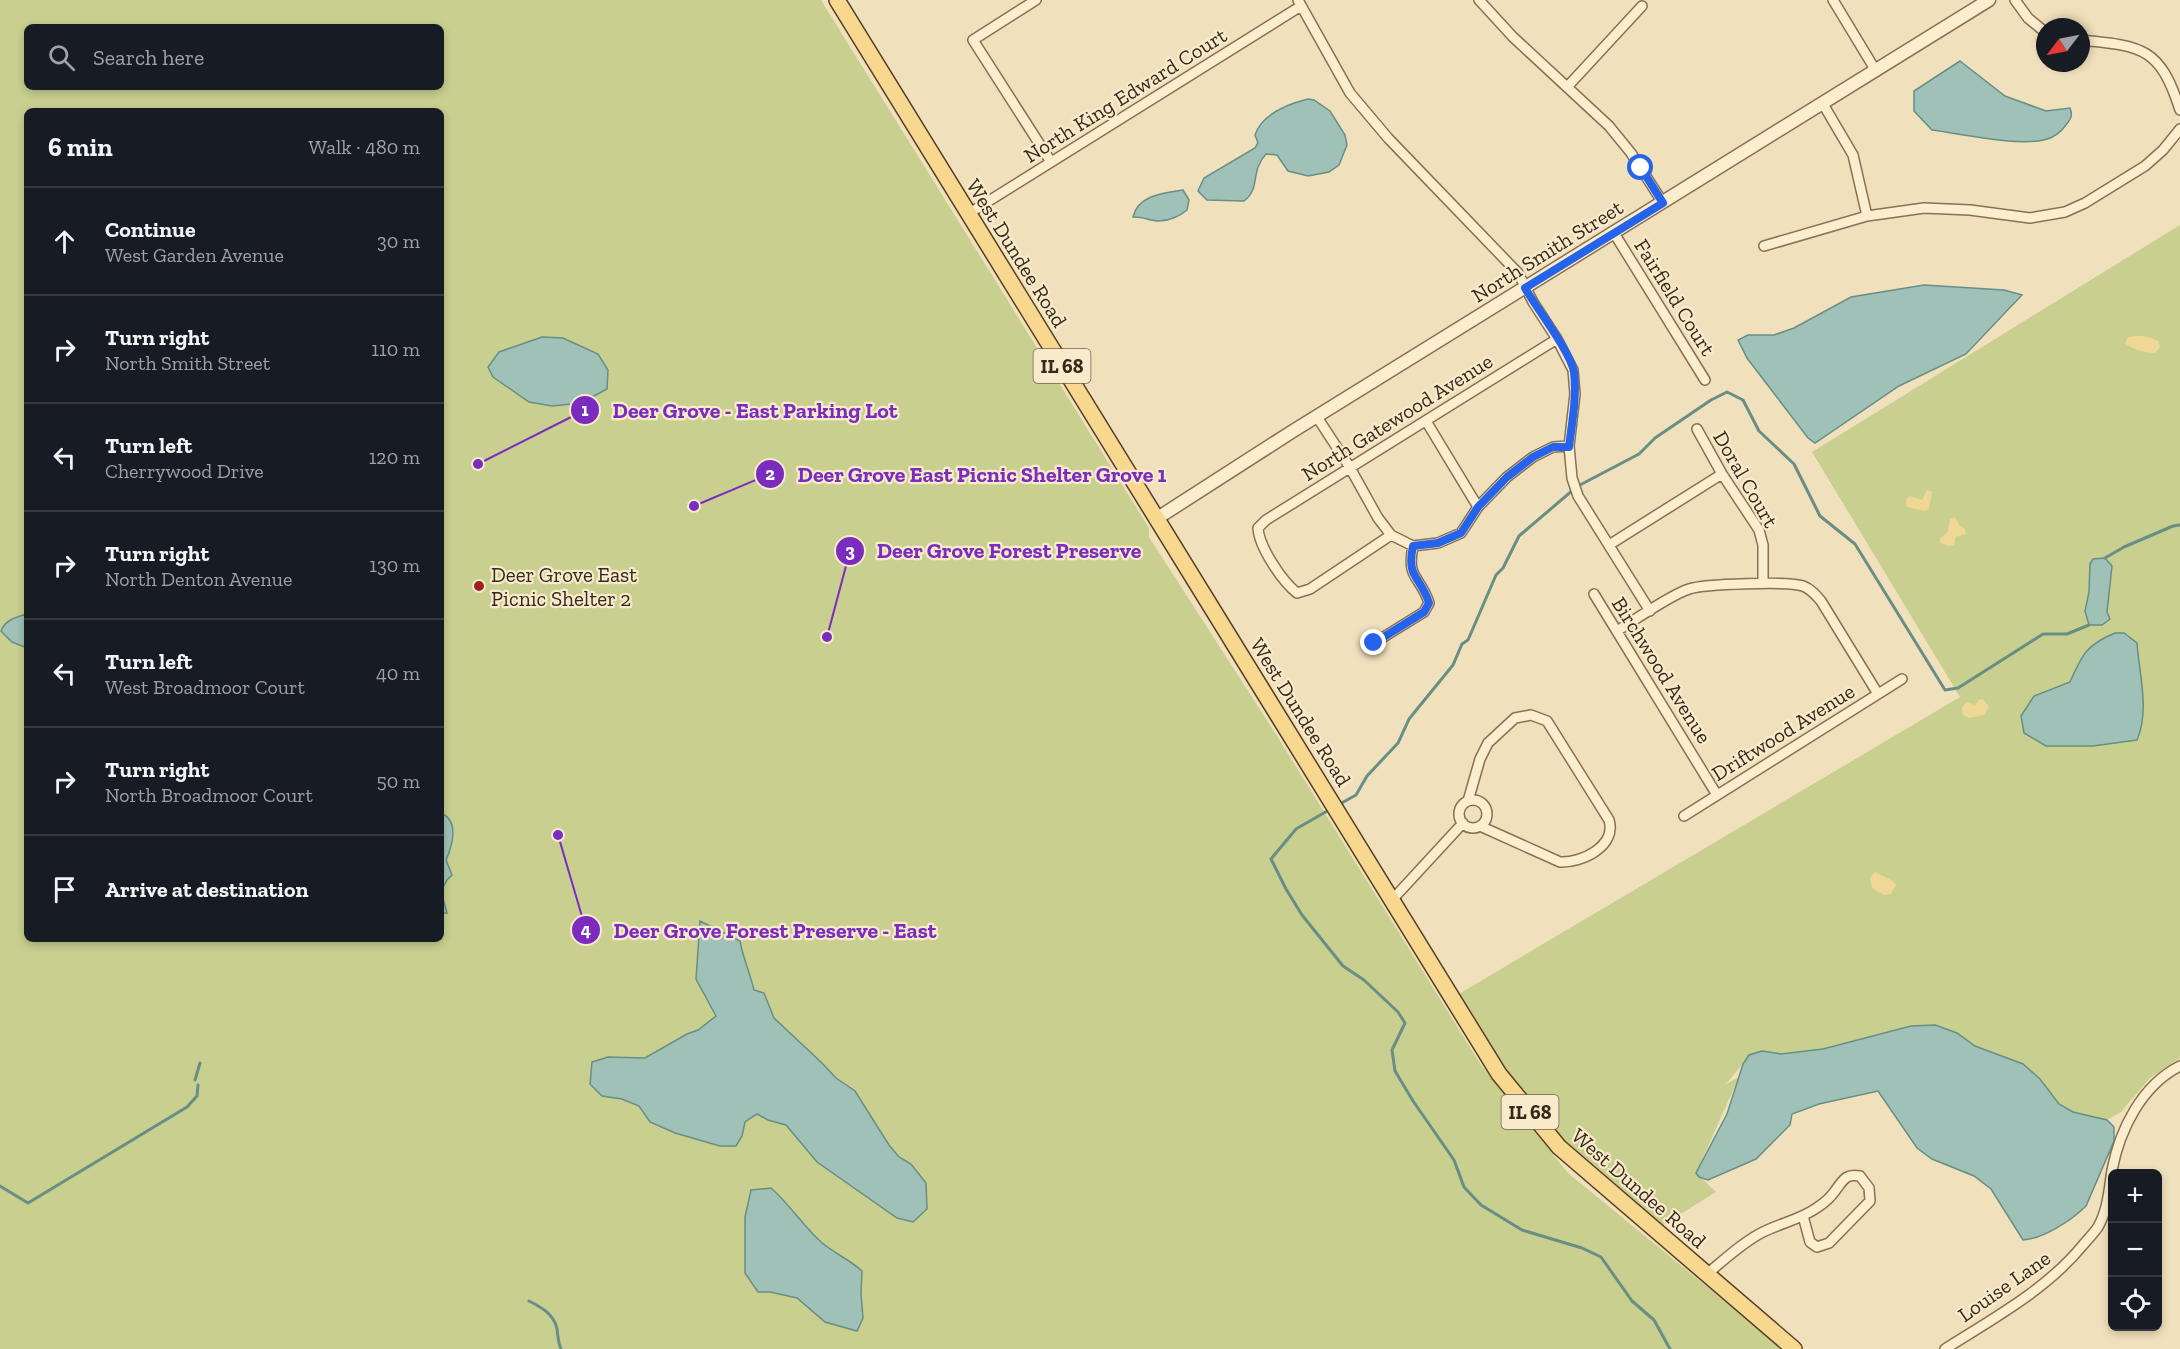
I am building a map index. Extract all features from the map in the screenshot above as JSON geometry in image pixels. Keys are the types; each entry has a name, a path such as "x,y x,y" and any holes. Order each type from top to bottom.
{"main road":[{"name":"West Dundee Road","path":"837,0 1499,1074 1558,1147 1794,1349"}],"street":[{"path":"1036,0 973,39 1051,162"},
{"path":"1479,0 1513,38 1568,86 1616,135 1641,168 1663,203"},
{"path":"1833,0 1876,70"},
{"name":"North Smith Street","path":"1156,519 1989,0"},
{"path":"2015,0 2028,18 2036,25"},
{"path":"1299,3 1340,77 1365,111 1518,273 1557,339 1573,370 1575,394 1569,447 1572,478 1578,496 1650,611"},
{"name":"North King Edward Court","path":"968,214 1299,3"},
{"path":"1568,86 1642,6"},
{"path":"2090,41 2127,45 2146,55 2165,72 2180,110"},
{"path":"1822,104 1853,155 1867,216"},
{"path":"1764,246 1867,216 1924,208 1970,210 2030,218 2065,212 2085,203 2145,166 2163,150 2180,129"},
{"name":"Fairfield Court","path":"1614,233 1706,380"},
{"name":"North Gatewood Avenue","path":"1391,535 1310,589 1297,593 1288,585 1259,539 1258,528 1266,520 1350,466 1557,339"},
{"path":"1317,417 1350,466 1378,518 1391,535 1413,546 1438,543 1461,533 1478,507 1507,477 1533,457 1553,447 1569,447"},
{"path":"1426,421 1478,507"},
{"name":"Doral Court","path":"1697,429 1722,474 1759,531 1763,545 1763,583"},
{"path":"1609,545 1722,474"},
{"path":"1374,643 1424,612 1429,603 1426,594 1413,575 1410,562 1413,546"},
{"path":"1617,631 1683,591 1695,587 1763,583 1803,586 1813,591 1821,601 1878,694"},
{"name":"Birchwood Avenue","path":"1594,594 1718,795"},
{"name":"Driftwood Avenue","path":"1684,816 1902,679"},
{"path":"1531,715 1547,721 1609,820 1612,829 1602,847 1571,863 1560,862 1480,826 1471,828 1463,823 1459,815 1460,810 1468,801 1480,759 1488,743 1515,718 1531,715"},
{"path":"1468,801 1481,802 1487,810 1486,819 1480,826"},
{"path":"1392,900 1463,823"},
{"name":"Louise Lane","path":"1945,1349 2021,1301 2065,1267 2097,1228 2108,1202 2112,1168 2124,1130 2145,1093 2180,1066"},
{"path":"1707,1274 1761,1233 1803,1216 1818,1207 1836,1191 1841,1180 1852,1175 1860,1176 1869,1188 1870,1201 1829,1243 1817,1247 1810,1242 1803,1216"}],"green space":[{"path":"0,0 821,0 1149,528 1149,537 1277,736 1481,1065 1568,1173 1783,1349 0,1349"},
{"path":"2180,225 2180,1058 2150,1078 2121,1112 2107,1120 2073,1112 2059,1104 2040,1079 2023,1064 1975,1046 1956,1033 1911,1026 1823,1049 1781,1054 1762,1051 1750,1055 1726,1084 1739,1077 1696,1173 1716,1192 1655,1230 1524,1105 1452,998 1960,697 1812,452"}],"sand":[{"path":"2128,337 2152,338 2159,342 2160,347 2155,353 2139,350 2125,343"},
{"path":"1927,490 1932,492 1929,509 1925,511 1907,507 1906,499 1910,496 1922,500"},
{"path":"1955,517 1960,526 1965,529 1966,534 1956,537 1954,545 1940,543 1940,538 1948,532 1950,519"},
{"path":"1983,699 1989,707 1984,715 1969,718 1963,715 1962,708 1966,702 1975,705"},
{"path":"1875,872 1893,881 1896,885 1891,894 1884,895 1872,888 1870,878"}],"water":[{"path":"1960,61 2005,96 2046,111 2070,108 2070,119 2054,136 2032,141 2004,141 1932,130 1914,111 1914,91"},
{"path":"1308,99 1314,100 1330,111 1345,135 1347,145 1339,165 1329,172 1308,176 1288,171 1277,155 1266,154 1258,167 1252,191 1244,201 1207,200 1198,191 1204,178 1255,148 1258,143 1255,135 1263,121 1284,107"},
{"path":"1183,190 1189,200 1187,210 1178,216 1159,221 1133,217 1140,204 1153,196"},
{"path":"1924,285 2004,290 2022,295 1966,354 1899,386 1815,443 1808,438 1747,358 1738,340 1748,335 1774,335 1794,328 1851,297"},
{"path":"542,337 563,338 598,354 608,370 607,389 581,403 552,406 529,402 493,377 488,367 499,352"},
{"path":"2105,558 2112,566 2107,612 2110,619 2102,625 2089,625 2085,611 2089,592 2090,564 2093,559"},
{"path":"24,615 24,647 12,642 1,631 8,622"},
{"path":"2115,633 2124,633 2137,643 2143,692 2143,717 2137,740 2093,746 2046,746 2024,733 2021,716 2034,696 2070,682 2086,652 2097,642"},
{"path":"444,815 453,828 446,860 452,875 444,886"},
{"path":"700,921 740,941 754,990 764,993 774,1018 836,1078 855,1091 889,1145 899,1157 911,1164 926,1183 927,1209 913,1222 897,1218 817,1162 786,1125 757,1114 745,1122 742,1136 736,1146 720,1146 675,1133 650,1122 639,1106 622,1099 602,1096 590,1084 592,1062 608,1057 645,1058 698,1030 716,1016 696,979"},
{"path":"1935,1025 1957,1033 1975,1046 2023,1064 2040,1079 2059,1104 2073,1112 2107,1120 2114,1127 2114,1141 2086,1206 2065,1223 2039,1236 2023,1240 1991,1189 1974,1176 1932,1159 1917,1148 1878,1091 1819,1104 1792,1114 1790,1125 1756,1159 1708,1180 1699,1177 1696,1173 1727,1114 1743,1064 1749,1055 1762,1051 1781,1054 1823,1049 1911,1026"},
{"path":"771,1188 820,1241 862,1271 863,1318 857,1331 825,1322 797,1298 770,1292 758,1292 745,1273 745,1217 751,1190"}],"waterway":[{"path":"1578,486 1639,454 1655,438 1711,400 1727,392 1743,400 1759,431 1794,464 1820,516 1855,544 1945,690 1958,688 2043,634 2067,634 2089,625"},
{"path":"1338,805 1356,795 1367,776 1398,743 1409,719 1453,665 1462,644 1468,640 1496,575 1503,568 1519,536 1573,490"},
{"path":"2105,558 2124,547 2180,525"},
{"path":"1329,810 1296,829 1271,859 1302,915 1343,966 1364,980 1398,1012 1405,1023 1392,1050 1395,1071 1454,1160 1464,1187 1481,1205 1522,1230 1582,1248 1601,1257 1632,1301 1654,1320 1670,1349"},
{"path":"195,1080 200,1063"},
{"path":"0,1186 28,1203 187,1107 197,1096 198,1085"},
{"path":"529,1301 553,1319 561,1349"}],"place":[{"name":"Deer Grove - East Parking Lot","path":"478,464"},
{"name":"Deer Grove East Picnic Shelter Grove 1","path":"694,506"},
{"name":"Deer Grove East Picnic Shelter 2","path":"479,586"},
{"name":"Deer Grove Forest Preserve","path":"827,637"},
{"name":"Deer Grove Forest Preserve - East","path":"558,835"}],"route":[{"path":"1374,643 1424,612 1429,603 1426,594 1413,575 1410,562 1413,546 1438,543 1461,533 1478,507 1507,477 1533,457 1553,447 1569,447 1575,394 1573,370 1557,339 1525,288 1663,203 1641,168"}]}
